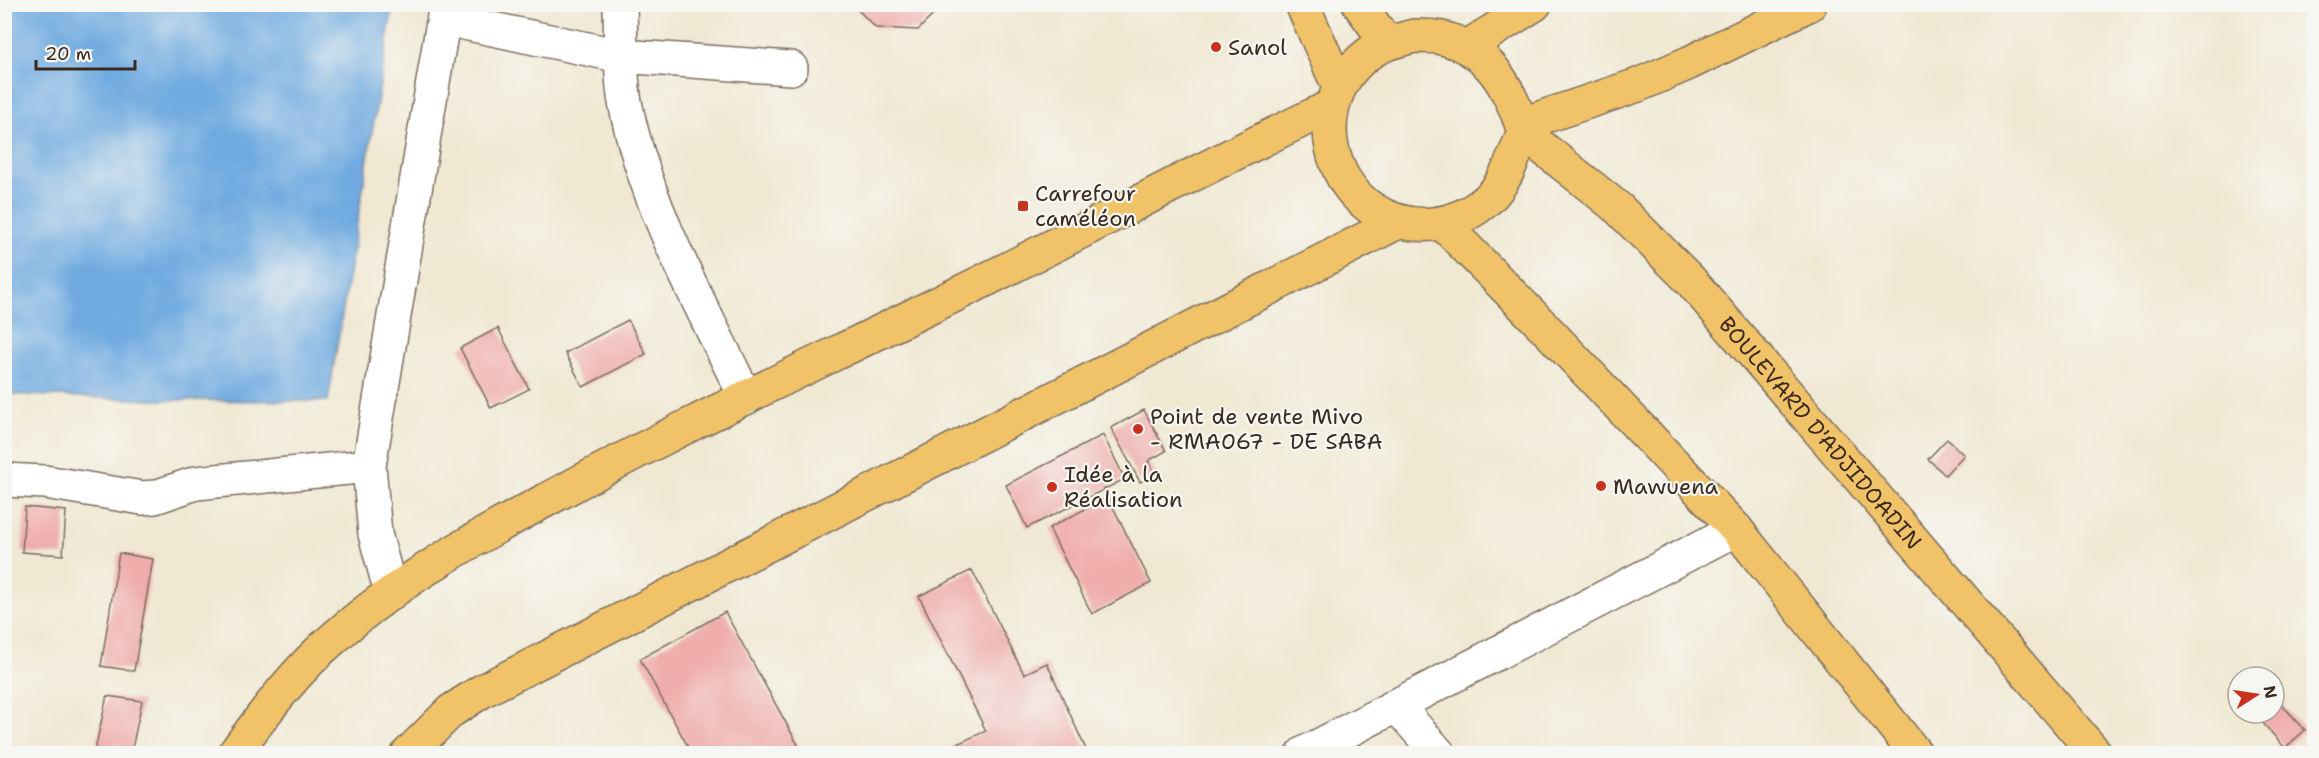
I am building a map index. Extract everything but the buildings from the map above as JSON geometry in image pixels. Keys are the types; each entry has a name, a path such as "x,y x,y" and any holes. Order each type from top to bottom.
{"main road":[{"path":"1302,4 1336,96"},
{"path":"1359,4 1387,43"},
{"path":"1467,47 1535,4"},
{"path":"1523,129 1689,63 1810,4"},
{"path":"1414,36 1441,37 1467,47 1494,68 1511,97 1523,129 1506,176 1490,198 1468,214 1442,223 1420,225 1398,222 1371,209 1350,190 1335,164 1329,135 1336,96 1352,69 1368,54 1387,43 1414,36"},
{"path":"234,753 287,683 336,636 391,594 483,533 634,452 938,304 1248,146 1336,96"},
{"name":"BOULEVARD D'ADJIDOADIN","path":"1523,129 1618,208 1690,280 2096,753"},
{"path":"408,753 451,711 482,691 1398,222"},
{"path":"1442,223 1736,529 1916,753"}],"street":[{"path":"620,4 624,100 630,122 661,218 746,398"},
{"path":"391,594 375,534 369,466 446,12 621,56 791,68"},
{"path":"4,480 45,482 142,498 155,497 196,483 369,466"},
{"path":"1303,753 1736,529"},
{"path":"1396,705 1439,753"}],"water":[{"path":"4,5 393,5 328,401 154,400 5,394"}],"place":[{"name":"Sanol","path":"1216,47"},
{"name":"Carrefour caméléon","path":"1023,206"},
{"name":"Point de vente Mivo - RMA067 - DE SABA","path":"1138,429"},
{"name":"Mawuena","path":"1601,486"},
{"name":"Idée à la Réalisation","path":"1052,487"}]}
